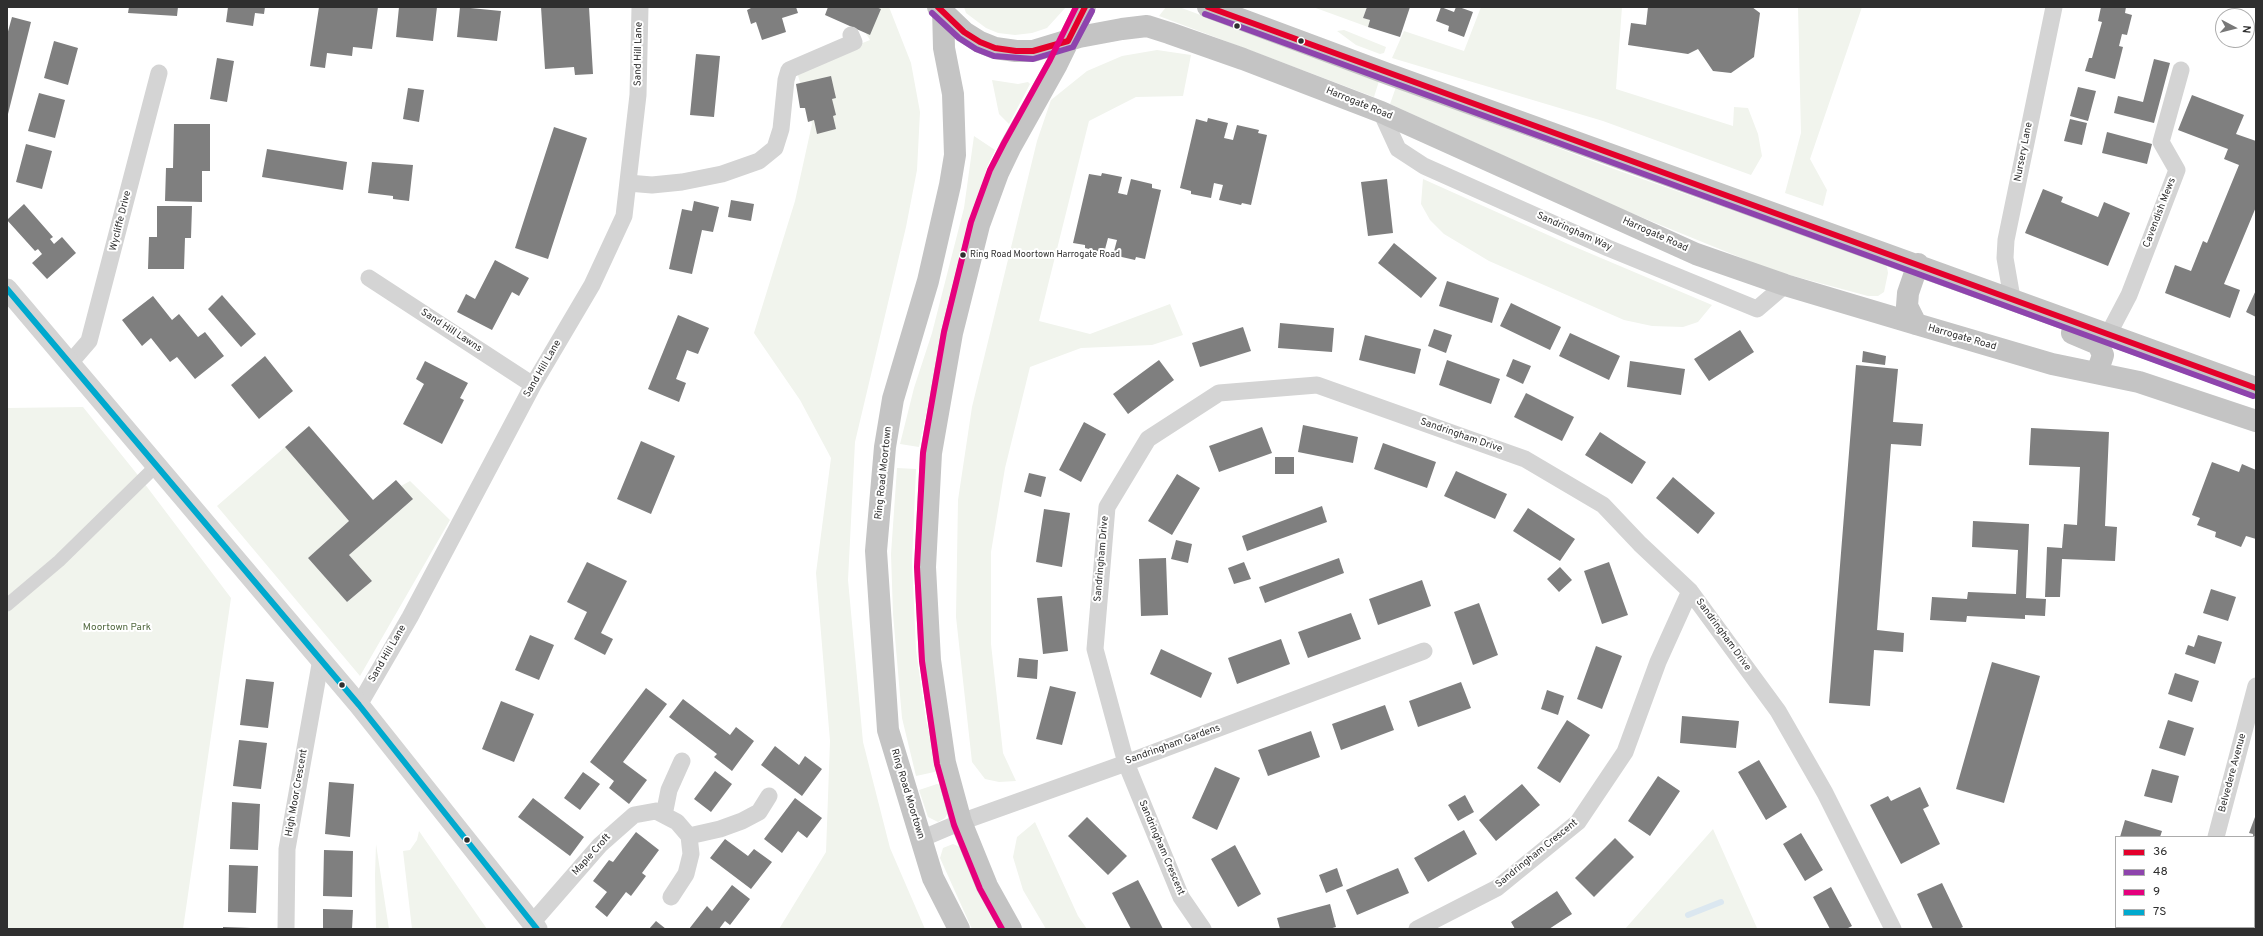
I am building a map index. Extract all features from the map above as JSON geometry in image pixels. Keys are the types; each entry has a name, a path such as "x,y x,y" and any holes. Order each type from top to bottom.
{"highway":[{"path":"1011,929 987,886 961,822 945,763 930,660 926,567 931,453 952,333 979,225 998,173 1042,93 1085,7"},
{"path":"1208,7 1395,77 2043,309 2256,388"},
{"name":"Harrogate Road","path":"941,9 964,32 980,42 995,48 1033,51 1097,33 1147,26 1243,59 1381,112 1696,254 1785,285 2052,364 2146,384 2256,421"},
{"name":"Ring Road Moortown","path":"941,9 944,48 953,94 955,155 950,185 928,281 893,399 885,447 876,551 888,730 933,878 959,929"},
{"path":"1916,324 1907,306 1908,293 1918,264"},
{"path":"2043,309 2058,327 2098,344 2103,355 2098,373"}],"street":[{"name":"Sand Hill Lane","path":"359,705 410,617 534,385 592,285 624,216 638,95 640,7"},
{"name":"Nursery Lane","path":"2012,298 2005,258 2006,240 2054,7"},
{"path":"628,183 652,185 682,182 722,174 759,161 775,148 781,129 786,80 789,70 854,42 851,35"},
{"name":"Cavendish Mews","path":"2109,333 2129,295 2177,170 2161,142 2181,70"},
{"name":"Wycliffe Drive","path":"70,363 89,341 159,73"},
{"name":"Sandringham Way","path":"1381,112 1398,148 1424,166 1608,248 1757,309 1785,285"},
{"name":"Sand Hill Lawns","path":"369,278 534,385"},
{"path":"7,289 321,659 535,926"},
{"name":"Sandringham Drive","path":"1126,763 1095,649 1106,507 1148,439 1219,393 1317,385 1525,459 1603,505 1640,544 1690,590 1778,711 1825,793 1893,929"},
{"path":"7,605 59,561 157,465"},
{"name":"Sandringham Crescent","path":"1417,929 1497,888 1578,822 1625,752 1658,662 1690,590"},
{"name":"Sandringham Gardens","path":"921,839 961,822 1126,763 1424,651"},
{"name":"High Moor Crescent","path":"286,929 287,849 321,659"},
{"name":"Belvedere Avenue","path":"2216,836 2256,686"},
{"path":"664,815 669,790 682,761"},
{"name":"Sandringham Crescent","path":"1126,763 1181,897 1203,929"},
{"path":"671,897 686,874 691,854 689,836 720,829 742,821 759,812 769,796"},
{"name":"Maple Croft","path":"535,926 616,828 634,815 656,811 677,822 689,836"}],"green space":[{"path":"854,7 889,7 911,63 920,112 917,170 906,227 855,442 848,580 863,742 890,848 925,929 779,929 826,852 830,741 816,573 831,458 800,400 754,333 795,201 812,124 797,72 825,58 870,40 855,16"},
{"path":"964,7 1066,7 1047,28 1032,33 1015,35 998,33 986,28 966,13"},
{"path":"1166,7 1179,7 1379,81 1374,97 1159,16"},
{"path":"1313,7 1367,7 1363,18 1370,20 1368,27"},
{"path":"1481,7 1622,7 1616,89 1733,126 1734,107 1748,108 1758,134 1762,156 1751,175 1603,121 1392,58 1404,31 1464,51"},
{"path":"1798,7 1862,7 1810,159 1827,190 1823,206 1785,193 1801,133"},
{"path":"1344,30 1386,47 1384,53 1380,54 1356,45 1337,31"},
{"path":"1157,50 1191,55 1183,96 1136,97 1089,121 1039,321 1090,334 1170,304 1183,335 1152,345 1081,348 1030,367 1005,468 991,552 991,644 1003,753 1016,781 999,782 985,779 972,762 956,617 958,500 972,407 1037,141 1051,100 1087,71 1122,56"},
{"path":"992,80 1018,84 1028,82 1030,84 1009,124 999,114"},
{"path":"1396,87 1614,169 1882,263 1887,267 1888,273 1884,292 1878,296 1868,296 1771,270 1619,208 1390,104"},
{"path":"974,136 995,150 987,167 953,287 919,447 900,444 914,388 932,333 964,208"},
{"path":"1423,179 1568,244 1712,305 1698,322 1683,327 1652,326 1624,320 1489,261 1444,234 1430,220 1421,204"},
{"name":"Moortown Park","path":"83,407 141,479 231,598 183,929 7,929 7,408"},
{"path":"285,447 349,521 308,558 347,602 372,581 349,555 412,500 401,486 410,481 450,520 360,676 217,506"},
{"path":"897,468 916,469 912,562 916,650 926,720 939,771 916,776 902,718 893,614 891,554"},
{"path":"937,784 943,786 949,811 945,818 938,822 928,817 919,790"},
{"path":"1035,822 1078,916 1087,929 1046,929 1023,890 1013,857 1017,837"},
{"path":"1713,829 1757,928 1625,929"},
{"path":"419,831 487,929 412,929 403,851 410,850 417,840"},
{"path":"376,844 389,929 376,929"},
{"path":"953,844 960,847 998,929 972,929 940,858 943,848"}],"building":[{"path":"129,7 178,7 177,16 128,13"},
{"path":"228,7 265,7 264,14 255,13 253,26 226,22"},
{"path":"319,7 378,7 372,49 353,47 352,56 327,53 325,68 310,66"},
{"path":"399,7 437,7 433,41 396,37"},
{"path":"460,7 501,11 497,41 457,37"},
{"path":"541,7 589,7 593,74 575,75 574,67 545,69"},
{"path":"753,7 796,7 798,13 782,18 786,32 762,40 756,22 751,24 747,10"},
{"path":"828,7 876,7 881,9 870,35 825,15"},
{"path":"1367,7 1410,7 1400,37 1368,27 1370,20 1363,18"},
{"path":"1441,7 1454,12 1456,7 1459,7 1473,12 1464,37 1448,31 1449,26 1436,21"},
{"path":"1648,7 1752,7 1760,13 1754,57 1731,73 1713,71 1698,49 1688,54 1628,45 1631,23 1646,25"},
{"path":"2101,7 2126,7 2125,13 2132,15 2127,35 2122,34 2119,46 2123,47 2115,79 2085,71 2089,58 2092,58 2102,22 2098,21"},
{"path":"12,17 31,22 8,114 7,35"},
{"path":"54,41 78,48 68,85 44,78"},
{"path":"696,54 720,56 714,117 690,115"},
{"path":"217,58 234,61 227,102 210,99"},
{"path":"2154,59 2170,63 2154,123 2114,113 2118,96 2143,102"},
{"path":"831,76 836,98 832,99 836,115 833,116 836,129 817,134 814,120 808,122 805,108 800,108 796,84"},
{"path":"2078,87 2096,91 2088,121 2070,116"},
{"path":"408,88 424,90 419,122 403,119"},
{"path":"39,93 65,100 55,138 28,131"},
{"path":"2192,95 2244,115 2236,134 2256,141 2256,207 2224,284 2240,290 2230,318 2165,293 2175,265 2191,271 2203,241 2207,243 2239,165 2224,159 2228,149 2178,130"},
{"path":"1208,118 1228,123 1224,138 1233,140 1237,125 1259,130 1258,133 1267,135 1251,205 1242,203 1241,205 1219,200 1223,185 1214,183 1211,198 1191,194 1191,191 1180,188 1196,119 1207,122"},
{"path":"2070,119 2087,123 2082,145 2064,141"},
{"path":"174,124 210,124 210,171 202,171 202,202 165,201 166,168 173,168"},
{"path":"554,127 587,138 548,259 515,248"},
{"path":"2107,132 2152,144 2147,164 2102,153"},
{"path":"26,144 52,151 42,189 16,182"},
{"path":"267,149 347,162 343,190 262,177"},
{"path":"372,162 413,165 409,201 393,199 393,196 368,193"},
{"path":"1102,173 1122,177 1118,193 1127,195 1131,179 1152,184 1152,188 1161,190 1145,259 1136,257 1135,260 1113,255 1117,240 1108,238 1104,253 1085,248 1085,245 1073,243 1089,174 1101,176"},
{"path":"1387,179 1393,233 1368,236 1361,182"},
{"path":"2043,189 2063,197 2061,202 2098,217 2104,202 2130,213 2108,266 2025,233"},
{"path":"731,200 754,204 751,221 728,217"},
{"path":"694,201 719,207 713,232 702,230 692,274 669,269 682,209 692,211"},
{"path":"24,204 53,237 50,239 54,244 62,237 76,253 47,279 32,263 42,254 38,249 35,251 7,220"},
{"path":"157,206 192,206 191,238 185,238 184,269 148,269 149,237 157,237"},
{"path":"1394,243 1437,278 1421,298 1378,263"},
{"path":"495,260 529,278 519,296 512,292 492,330 457,312 466,294 475,299"},
{"path":"1447,281 1499,298 1492,323 1439,306"},
{"path":"2256,290 2256,317 2246,312"},
{"path":"222,295 256,334 241,347 208,309"},
{"path":"153,296 172,320 179,314 198,337 205,332 224,356 195,379 177,357 170,362 151,338 142,346 122,320"},
{"path":"1511,303 1561,327 1550,350 1500,326"},
{"path":"678,315 709,328 698,354 687,350 676,379 686,383 679,402 648,389"},
{"path":"1280,323 1334,328 1332,352 1278,348"},
{"path":"1243,327 1251,351 1200,367 1192,343"},
{"path":"1434,329 1452,335 1446,353 1428,346"},
{"path":"1740,330 1754,352 1709,381 1694,359"},
{"path":"1570,333 1620,356 1609,380 1559,356"},
{"path":"1365,335 1421,349 1415,374 1359,360"},
{"path":"1863,351 1886,356 1885,365 1862,362"},
{"path":"265,356 293,391 259,419 231,385"},
{"path":"1513,359 1531,366 1523,384 1506,376"},
{"path":"1159,360 1174,380 1128,414 1113,394"},
{"path":"1447,360 1500,379 1491,404 1439,385"},
{"path":"425,361 468,383 460,398 464,400 442,444 403,424 424,384 416,379"},
{"path":"1630,361 1685,369 1681,395 1627,387"},
{"path":"1856,365 1898,369 1893,422 1923,424 1921,446 1891,444 1877,630 1904,633 1903,652 1874,650 1870,706 1829,703"},
{"path":"1526,393 1574,417 1562,441 1514,417"},
{"path":"1084,422 1106,434 1081,482 1059,470"},
{"path":"1303,425 1358,437 1353,463 1298,452"},
{"path":"309,426 373,500 396,480 413,499 349,555 372,581 347,602 308,558 349,521 285,447"},
{"path":"1262,427 1272,453 1219,472 1209,446"},
{"path":"2031,428 2109,432 2105,526 2117,527 2115,561 2062,559 2060,597 2045,597 2047,547 2062,548 2064,524 2077,525 2080,467 2029,465"},
{"path":"1600,432 1646,462 1632,484 1585,455"},
{"path":"641,441 675,456 651,514 617,499"},
{"path":"1383,443 1436,462 1427,488 1374,469"},
{"path":"1275,457 1294,457 1294,474 1275,474"},
{"path":"2212,462 2239,472 2242,464 2256,470 2256,539 2246,536 2241,547 2215,537 2216,532 2197,525 2200,518 2192,515"},
{"path":"1456,471 1507,494 1495,519 1444,496"},
{"path":"1029,473 1046,477 1041,497 1024,492"},
{"path":"1177,474 1200,488 1172,535 1148,521"},
{"path":"1673,477 1715,513 1698,534 1656,498"},
{"path":"1322,506 1327,522 1247,551 1242,536"},
{"path":"1528,508 1575,539 1560,561 1513,531"},
{"path":"1044,509 1070,513 1062,567 1036,562"},
{"path":"1973,521 2029,524 2026,598 2046,599 2045,616 2025,615 2025,619 1967,616 1966,622 1930,620 1932,597 1967,599 1968,592 2016,594 2018,550 1972,547"},
{"path":"1176,540 1192,544 1188,563 1171,559"},
{"path":"1166,558 1168,615 1141,616 1139,559"},
{"path":"1339,558 1344,573 1265,603 1259,587"},
{"path":"587,562 627,581 601,633 613,639 605,655 574,639 587,612 567,602"},
{"path":"1244,562 1251,579 1234,584 1228,568"},
{"path":"1609,562 1628,615 1602,624 1584,571"},
{"path":"1560,567 1572,580 1559,592 1547,579"},
{"path":"1422,580 1431,606 1378,625 1369,599"},
{"path":"2211,589 2236,597 2228,621 2203,613"},
{"path":"1062,596 1068,651 1043,654 1037,598"},
{"path":"1479,603 1498,655 1473,665 1454,612"},
{"path":"1351,613 1361,639 1308,658 1298,632"},
{"path":"530,635 554,645 539,680 515,670"},
{"path":"2198,635 2222,642 2215,664 2185,654 2188,645 2194,647"},
{"path":"1281,639 1290,664 1237,684 1228,658"},
{"path":"1596,646 1622,656 1602,709 1577,699"},
{"path":"1161,649 1212,673 1201,698 1150,674"},
{"path":"1019,658 1038,660 1037,679 1017,677"},
{"path":"1992,662 2040,676 2004,803 1956,789"},
{"path":"2175,673 2199,681 2192,702 2168,694"},
{"path":"246,679 274,682 268,728 240,725"},
{"path":"1461,682 1471,708 1418,727 1409,701"},
{"path":"1050,686 1076,692 1062,745 1036,739"},
{"path":"646,688 667,704 623,762 647,780 629,804 609,788 614,781 590,762"},
{"path":"1547,690 1564,696 1558,715 1541,709"},
{"path":"683,699 730,735 736,727 754,741 732,771 714,757 717,754 669,717"},
{"path":"501,701 534,714 514,762 482,749"},
{"path":"1385,705 1394,730 1341,750 1332,724"},
{"path":"1682,716 1739,721 1736,748 1680,743"},
{"path":"1567,720 1590,735 1560,783 1537,768"},
{"path":"2168,720 2194,728 2185,756 2159,748"},
{"path":"1311,731 1320,757 1268,776 1258,750"},
{"path":"239,740 267,743 261,789 233,786"},
{"path":"775,746 799,765 805,756 822,769 802,796 761,765"},
{"path":"1759,760 1787,807 1766,820 1738,772"},
{"path":"1215,767 1240,778 1217,830 1192,818"},
{"path":"2152,769 2179,776 2172,803 2144,796"},
{"path":"715,771 732,784 711,812 694,799"},
{"path":"583,772 600,784 580,810 564,798"},
{"path":"1658,776 1680,791 1650,836 1628,821"},
{"path":"329,782 354,784 350,837 325,834"},
{"path":"1522,784 1540,805 1496,841 1479,820"},
{"path":"1920,787 1929,806 1923,809 1940,844 1901,864 1870,805 1888,796 1891,801"},
{"path":"1465,795 1474,812 1458,821 1448,805"},
{"path":"533,798 584,837 570,856 518,817"},
{"path":"795,798 822,818 807,838 798,831 782,853 764,839"},
{"path":"232,802 260,804 258,850 230,849"},
{"path":"1087,817 1127,856 1108,875 1068,836"},
{"path":"2256,817 2256,849 2255,836 2249,833"},
{"path":"2125,820 2162,831 2160,836 2120,836"},
{"path":"1464,830 1477,854 1428,882 1414,858"},
{"path":"636,832 659,850 642,873 646,876 631,896 626,892 607,917 595,907 607,892 593,881 609,860 613,862"},
{"path":"1801,833 1823,870 1805,881 1783,844"},
{"path":"1615,838 1634,857 1594,897 1575,878"},
{"path":"725,839 748,856 754,849 772,862 751,889 710,858"},
{"path":"1235,845 1261,894 1238,907 1211,859"},
{"path":"324,850 353,851 352,897 323,896"},
{"path":"229,865 258,866 256,913 228,912"},
{"path":"1337,868 1343,886 1326,893 1319,875"},
{"path":"1398,868 1409,893 1357,915 1346,890"},
{"path":"1138,880 1163,929 1131,929 1112,893"},
{"path":"1942,883 1963,927 1959,929 1933,929 1917,894"},
{"path":"732,885 750,899 730,925 725,921 719,929 689,929 707,906 712,911"},
{"path":"1831,887 1852,926 1846,929 1830,929 1813,897"},
{"path":"1557,891 1572,914 1549,929 1515,929 1511,922"},
{"path":"1330,904 1336,927 1329,929 1280,929 1277,918"},
{"path":"323,909 353,910 352,929 323,929"},
{"path":"656,921 666,929 649,929"},
{"path":"223,927 251,928 251,929 223,929"}],"waterway":[{"path":"1688,915 1721,902"}],"transit line":[{"name":"36","path":"938,7 964,32 980,42 995,48 1016,51 1033,51 1068,41 1085,7"},
{"name":"9","path":"1002,929 980,889 954,825 937,764 922,661 917,567 923,453 944,332 971,222 990,170 1050,60 1076,7"},
{"name":"36","path":"1208,7 2256,388"},
{"name":"48","path":"932,13 959,38 976,49 994,56 1033,59 1073,47 1092,11"},
{"name":"48","path":"1205,14 2253,396"},
{"name":"7S","path":"7,289 359,705 537,929"}],"place":[{"name":"Ring Road Moortown Harrogate Road","path":"963,255"}]}
